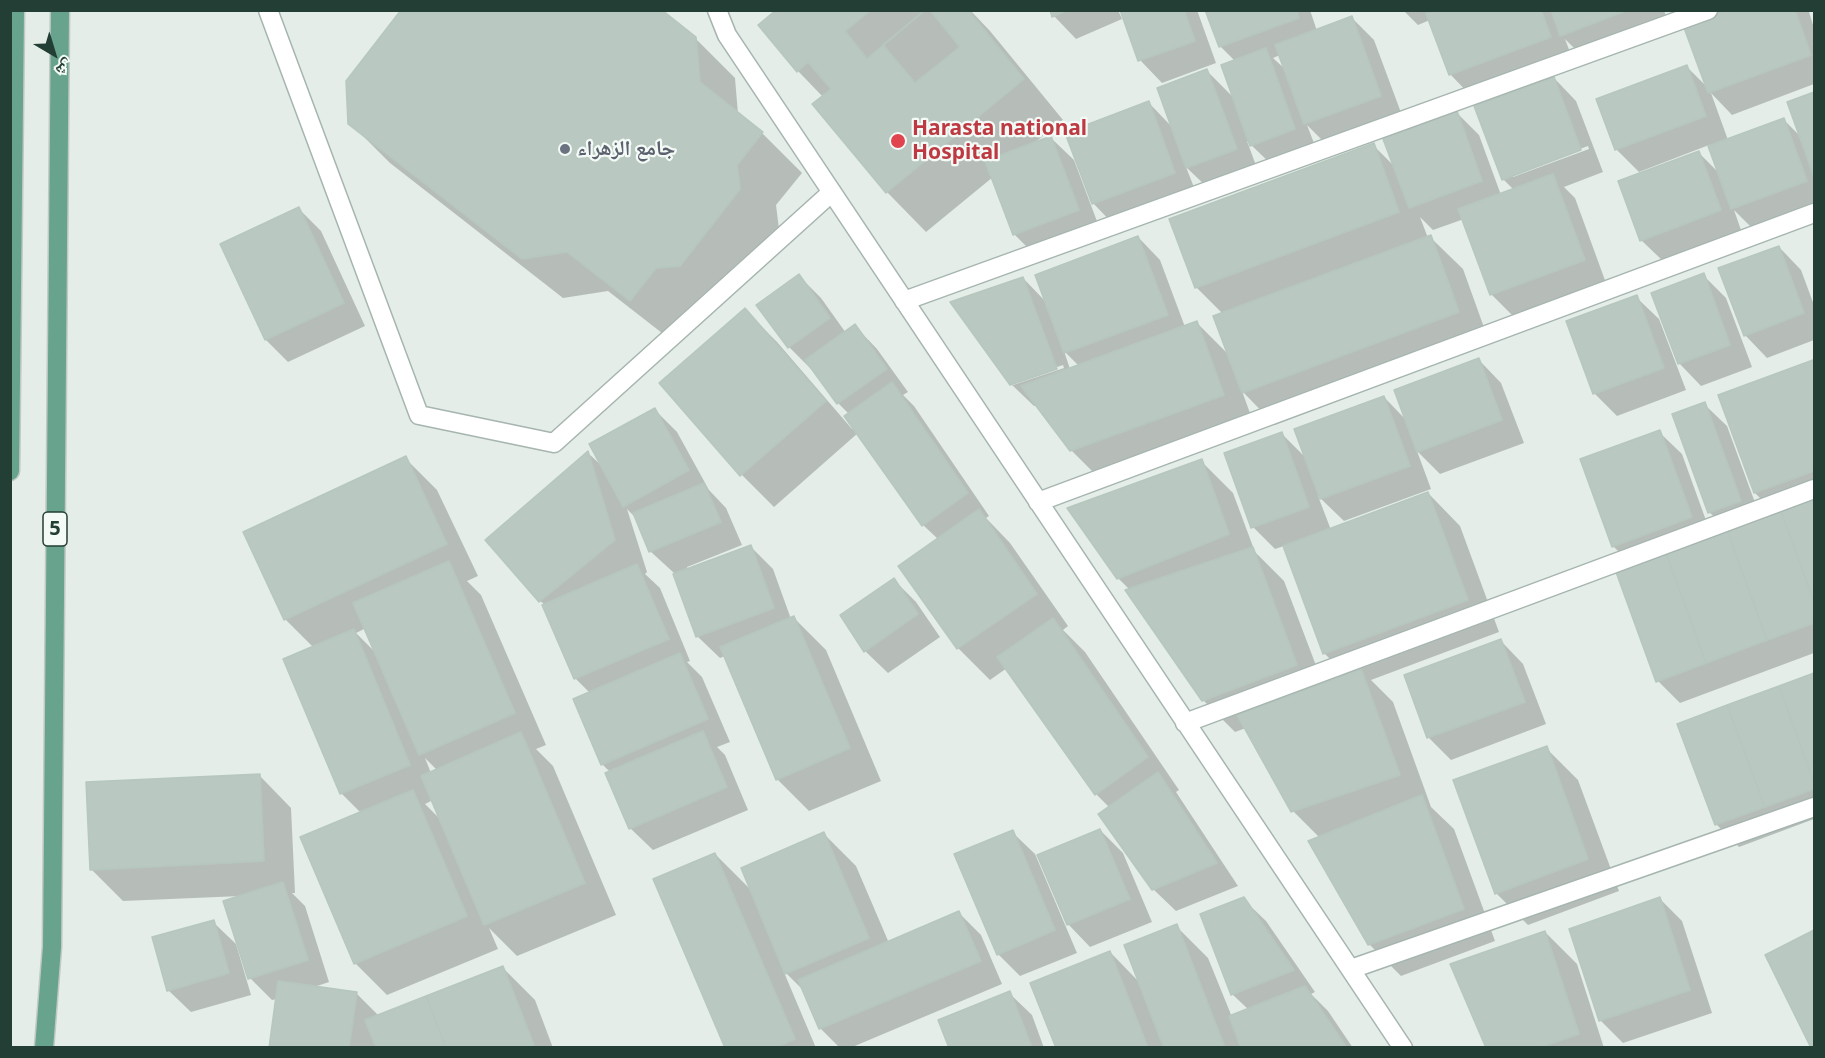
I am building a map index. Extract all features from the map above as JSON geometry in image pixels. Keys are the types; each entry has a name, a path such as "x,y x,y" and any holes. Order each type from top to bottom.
{"main road":[{"path":"10,471 15,10"},
{"name":"5","path":"44,1047 52,947 60,10"}],"street":[{"path":"268,10 419,415 554,443 832,192"},
{"path":"717,10 727,35 1403,1047"},
{"path":"904,301 1708,10"},
{"path":"1038,502 1815,213"},
{"path":"1185,723 1815,489"},
{"path":"1351,969 1815,807"}],"building":[{"name":"جامع الزهراء","path":"401,10 662,10 696,37 700,82 763,132 737,165 740,189 680,266 656,268 630,301 567,252 522,259 348,124 346,81"},
{"name":"Harasta national Hospital","path":"776,10 871,10 845,31 867,59 925,10 968,10 1024,79 886,193 812,104 831,89 808,62 797,72 758,25"},
{"path":"925,10 930,10 960,47 915,83 883,45"},
{"path":"1050,10 1068,10 1052,17"},
{"path":"1120,10 1184,10 1195,41 1138,61"},
{"path":"1205,10 1297,10 1299,18 1219,47"},
{"path":"1435,10 1541,10 1551,37 1449,75 1426,14"},
{"path":"1551,10 1628,10 1560,36"},
{"path":"1724,10 1795,10 1811,55 1708,93 1683,25"},
{"path":"1352,16 1381,96 1304,124 1275,45"},
{"path":"1266,48 1295,129 1250,146 1221,65"},
{"path":"1687,65 1706,116 1615,150 1596,99"},
{"path":"1207,69 1237,149 1186,168 1157,88"},
{"path":"1554,77 1581,150 1502,180 1474,106"},
{"path":"1814,92 1814,177 1787,102"},
{"path":"1149,101 1175,173 1092,204 1065,133"},
{"path":"1457,111 1482,181 1409,208 1383,139"},
{"path":"1784,118 1807,181 1731,209 1708,146"},
{"path":"1051,136 1079,210 1013,235 985,161"},
{"path":"1374,143 1399,212 1195,288 1169,219"},
{"path":"1699,151 1721,210 1640,241 1618,181"},
{"path":"1553,174 1585,260 1490,295 1458,209"},
{"path":"299,207 344,303 265,340 220,244"},
{"path":"1431,235 1459,312 1242,393 1213,316"},
{"path":"1138,236 1168,315 1064,353 1035,275"},
{"path":"1779,246 1804,313 1744,336 1718,268"},
{"path":"1704,273 1730,345 1678,364 1651,293"},
{"path":"799,274 830,318 788,348 756,305"},
{"path":"1023,277 1057,369 1010,385 950,302"},
{"path":"1637,295 1664,368 1593,394 1566,321"},
{"path":"745,308 826,401 740,476 659,383"},
{"path":"1197,321 1224,395 1070,451 1021,386"},
{"path":"855,324 887,369 837,404 805,360"},
{"path":"1479,358 1502,420 1417,452 1394,390"},
{"path":"1813,360 1814,471 1754,493 1718,395"},
{"path":"892,382 968,493 922,526 844,416"},
{"path":"1384,396 1410,466 1320,499 1294,429"},
{"path":"1705,402 1741,501 1708,513 1672,414"},
{"path":"655,408 689,470 623,507 589,444"},
{"path":"1660,430 1692,517 1612,547 1580,459"},
{"path":"1282,432 1309,507 1251,528 1224,453"},
{"path":"588,451 615,540 539,602 485,540"},
{"path":"406,456 447,544 284,620 243,532"},
{"path":"1202,459 1229,534 1117,579 1067,508"},
{"path":"704,483 721,522 649,552 633,513"},
{"path":"1428,492 1468,600 1323,654 1283,546"},
{"path":"1814,498 1814,602 1781,511"},
{"path":"979,509 1037,594 957,649 898,566"},
{"path":"1781,511 1814,602 1814,623 1767,640 1727,530"},
{"path":"1727,530 1767,640 1706,663 1666,553"},
{"path":"751,545 774,608 696,637 673,574"},
{"path":"1253,547 1297,665 1202,701 1125,590"},
{"path":"1666,553 1706,663 1656,682 1616,572"},
{"path":"449,561 515,713 419,755 353,603"},
{"path":"637,564 669,639 574,679 542,605"},
{"path":"894,578 918,614 864,652 840,615"},
{"path":"794,616 850,748 776,780 720,647"},
{"path":"1053,618 1148,757 1095,795 997,657"},
{"path":"354,629 410,765 340,794 283,659"},
{"path":"1501,639 1525,702 1427,738 1404,675"},
{"path":"680,653 708,719 601,765 573,699"},
{"path":"1361,669 1400,775 1291,812 1237,715"},
{"path":"1814,673 1814,783 1779,686"},
{"path":"1779,686 1814,783 1814,789 1765,807 1727,705"},
{"path":"1727,705 1765,807 1715,825 1677,724"},
{"path":"703,731 727,787 629,829 605,773"},
{"path":"521,732 585,883 484,925 421,776"},
{"path":"1547,746 1588,859 1495,894 1453,780"},
{"path":"1158,772 1217,863 1152,890 1098,814"},
{"path":"260,774 264,861 90,870 86,782"},
{"path":"413,790 467,916 354,964 300,837"},
{"path":"1422,795 1464,909 1368,945 1308,841"},
{"path":"1100,829 1130,899 1067,925 1037,855"},
{"path":"1013,830 1055,930 997,955 954,854"},
{"path":"824,832 869,938 785,974 741,868"},
{"path":"715,853 795,1039 774,1048 725,1048 653,879"},
{"path":"283,882 308,960 248,979 223,901"},
{"path":"1244,897 1294,970 1231,995 1200,914"},
{"path":"1660,897 1690,990 1599,1021 1569,929"},
{"path":"959,911 981,961 819,1029 798,980"},
{"path":"214,920 229,973 167,991 152,937"},
{"path":"1177,924 1225,1048 1164,1048 1124,945"},
{"path":"1814,930 1814,1048 1811,1048 1765,955"},
{"path":"1545,931 1579,1034 1538,1048 1486,1048 1450,964"},
{"path":"1110,951 1148,1048 1056,1048 1030,983"},
{"path":"503,966 535,1048 446,1048 426,996"},
{"path":"278,981 357,992 349,1048 269,1048"},
{"path":"1305,986 1347,1048 1241,1048 1229,1016"},
{"path":"1010,991 1032,1048 949,1048 938,1020"},
{"path":"426,996 446,1048 376,1048 365,1020"}],"place":[{"name":"Harasta national Hospital","path":"898,141"},
{"name":"جامع الزهراء","path":"565,149"}]}
